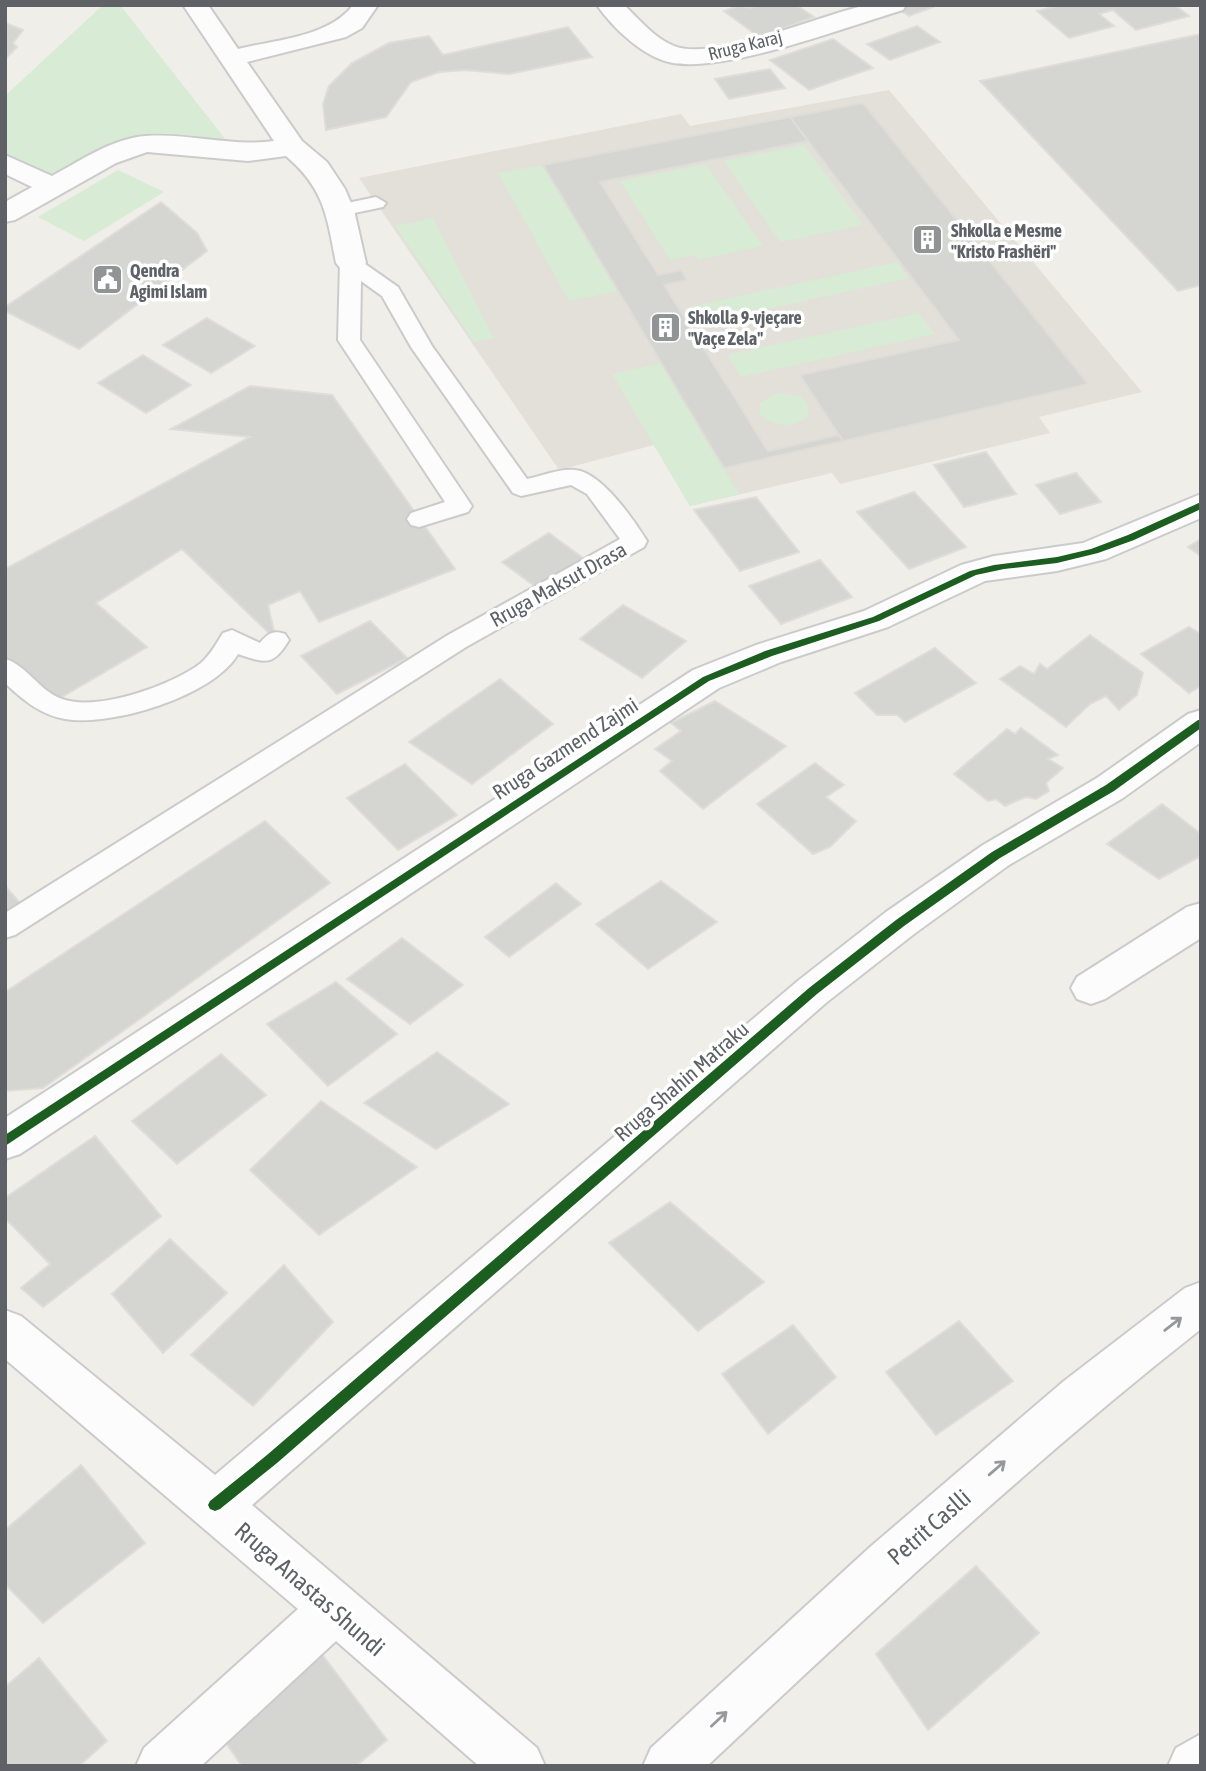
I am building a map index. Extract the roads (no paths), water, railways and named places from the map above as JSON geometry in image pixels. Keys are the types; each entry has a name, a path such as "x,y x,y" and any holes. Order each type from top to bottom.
{"street":[{"path":"195,5 292,147 317,167 340,211 351,263"},
{"path":"231,58 337,32 353,23 366,5"},
{"name":"Rruga Karaj","path":"609,5 656,47 673,55 690,57 730,51 894,5"},
{"path":"5,214 106,157 145,144 248,153 292,147"},
{"path":"5,163 52,187"},
{"name":"Rruga Gazmend Zajmi","path":"5,1141 706,679 739,662 829,636 887,614 972,574 1010,565 1057,560 1102,549 1201,505"},
{"name":"Rruga Shahin Matraku","path":"215,1505 272,1459 813,991 900,923 996,855 1111,788 1201,723"},
{"path":"1091,988 1201,918"},
{"name":"Petrit Caslli","path":"669,1766 886,1564 1080,1395 1201,1302"},
{"name":"Rruga Anastas Shundi","path":"5,1331 215,1505 334,1610 519,1766"},
{"path":"162,1766 334,1610"},
{"path":"1194,1766 1201,1759"}],"lane":[{"path":"340,211 376,203"},
{"path":"351,263 349,340 460,506 419,519"},
{"name":"Rruga Maksut Drasa","path":"5,927 457,641 635,541 595,489 574,478 522,488 422,347 390,292 351,263"},
{"path":"5,668 36,698 64,710 120,709 150,700 213,665 230,646 232,639 247,648 266,653 276,640"}],"place":[{"name":"Shkolla e Mesme \"Kristo Frashëri\"","path":"928,240"},
{"name":"Qendra Agimi Islam","path":"107,280"},
{"name":"Shkolla 9-vjeçare \"Vaçe Zela\"","path":"665,327"}]}
